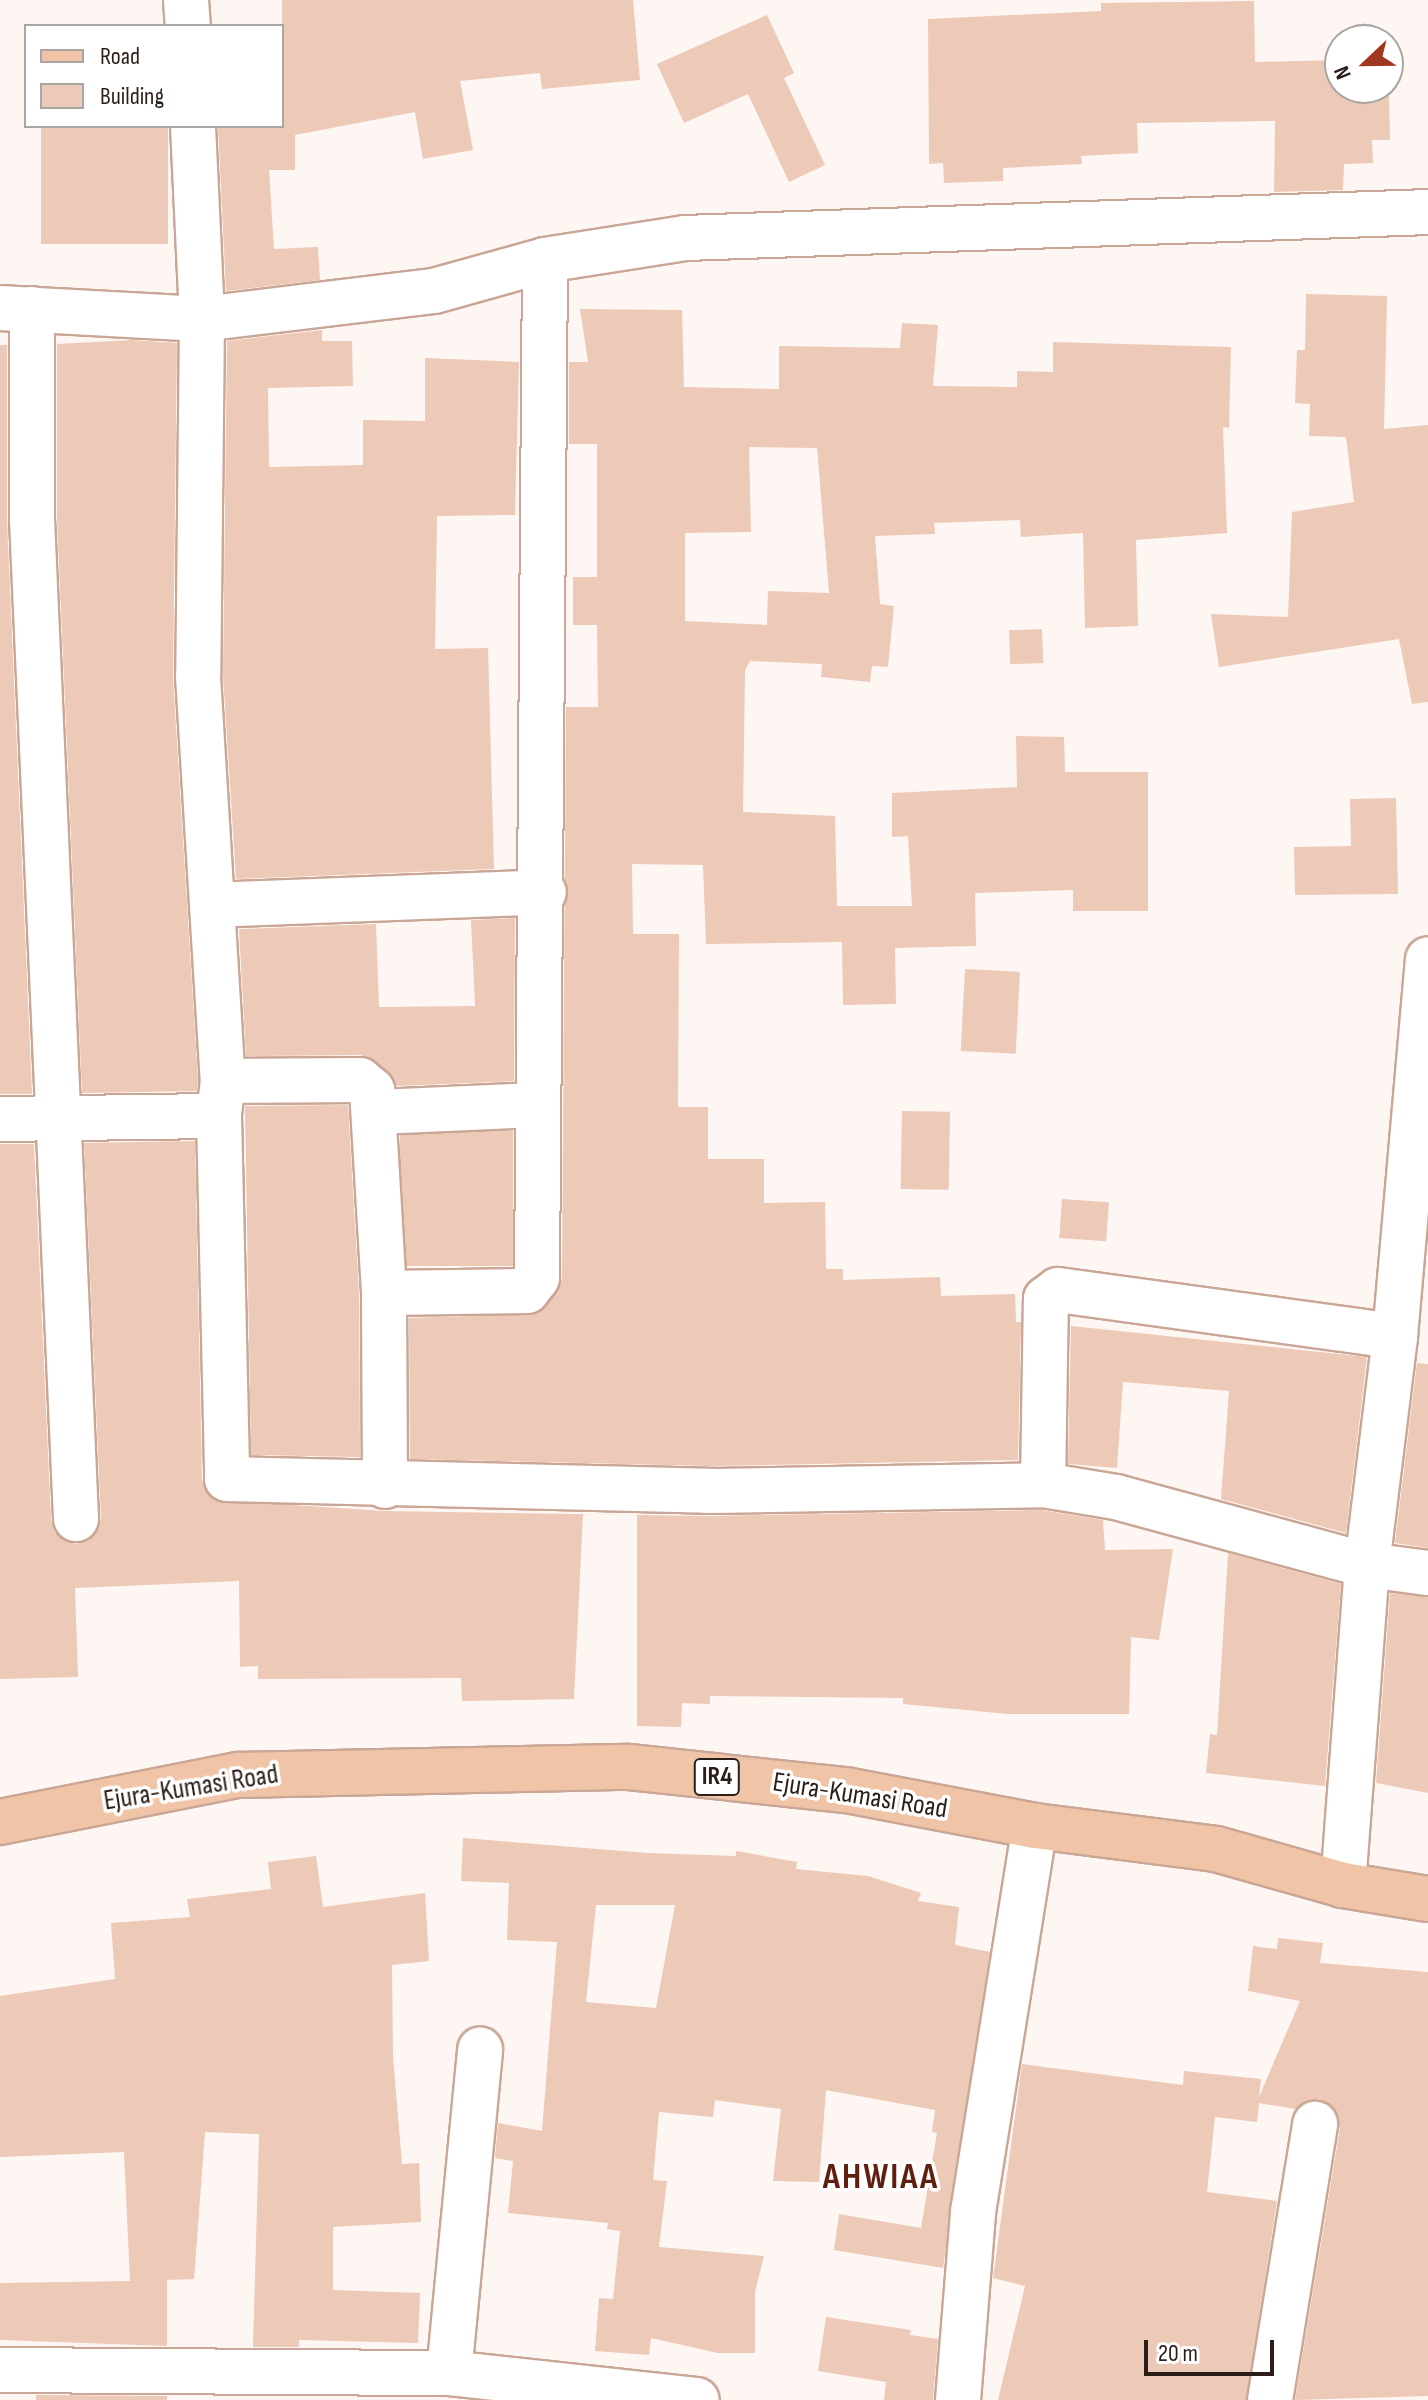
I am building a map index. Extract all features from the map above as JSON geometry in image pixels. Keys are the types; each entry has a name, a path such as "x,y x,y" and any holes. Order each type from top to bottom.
{"main road":[{"name":"Ejura-Kumasi Road","path":"0,1822 238,1775 629,1767 846,1790 1035,1826 1216,1849 1343,1885 1428,1899"}],"street":[{"path":"186,0 188,24"},
{"path":"193,128 202,319 198,676 221,1099 227,1479 385,1486 708,1491 1043,1485 1116,1497 1367,1565 1428,1573"},
{"path":"76,1519 32,519 16,308 202,319 434,291 545,260 685,238 1428,212"},
{"path":"384,1293 527,1291 534,1286 544,892 539,686 545,260"},
{"path":"212,905 544,892"},
{"path":"1343,1885 1367,1565 1395,1336 1428,959"},
{"path":"0,1119 58,1118 360,1080 372,1090 377,1112 384,1293 385,1486"},
{"path":"377,1112 537,1105"},
{"path":"1043,1485 1046,1299 1058,1290 1395,1336"},
{"path":"958,2400 973,2212 1035,1826"},
{"path":"449,2373 480,2049"},
{"path":"1270,2400 1315,2124"},
{"path":"0,2370 299,2387 449,2373 697,2400"}],"building":[{"path":"282,0 633,0 640,80 542,89 540,73 460,81 473,150 423,159 415,112 295,135 295,170 269,170 274,249 318,247 320,280 226,291 218,128 284,128"},
{"path":"1254,1 1255,62 1324,60 1324,104 1389,104 1390,140 1372,140 1373,163 1344,164 1343,190 1274,192 1275,121 1137,123 1138,153 1081,156 1082,164 1003,168 1003,181 944,183 943,163 929,164 928,19 1101,11 1101,3"},
{"path":"767,15 794,73 784,78 825,165 789,182 748,94 684,123 657,64"},
{"path":"41,128 168,128 168,244 41,244"},
{"path":"1306,294 1387,296 1384,429 1428,425 1428,702 1412,704 1399,639 1219,667 1211,614 1288,617 1292,512 1354,502 1346,437 1309,436 1310,404 1295,403 1297,350 1305,350"},
{"path":"580,309 682,310 684,387 779,389 779,346 900,348 902,323 938,325 933,386 1017,387 1017,371 1053,372 1053,342 1231,347 1229,428 1223,427 1227,533 1136,540 1138,626 1085,628 1083,533 1021,537 1020,520 934,523 935,534 875,536 880,604 894,606 888,667 872,666 870,682 821,677 822,664 750,661 745,670 743,812 835,816 837,906 912,906 908,836 892,837 892,793 1017,787 1016,736 1064,737 1065,772 1148,772 1148,911 1073,911 1073,890 975,893 976,946 895,948 896,1004 843,1005 842,942 706,944 703,865 632,864 633,934 679,934 678,1107 708,1107 708,1159 764,1159 764,1203 825,1202 826,1269 843,1269 843,1280 940,1277 941,1296 1015,1294 1016,1322 1021,1322 1018,1460 708,1466 410,1459 409,1318 538,1314 557,1293 562,1278 566,707 598,707 597,625 573,625 573,577 597,577 597,444 569,444 569,362 588,362","holes":["749,447 817,448 829,593 768,591 767,625 685,621 685,533 751,532"]},
{"path":"322,330 322,341 352,341 353,386 268,388 269,467 363,465 363,420 425,421 425,358 519,362 515,515 437,516 435,649 488,648 494,869 236,879 223,675 227,341"},
{"path":"131,340 177,343 173,678 198,1080 197,1091 82,1093 57,518 57,344"},
{"path":"0,345 7,345 7,520 32,1094 0,1094"},
{"path":"1042,629 1043,663 1010,664 1009,630"},
{"path":"1396,798 1398,894 1295,895 1294,847 1351,846 1350,799"},
{"path":"515,918 514,1081 396,1086 388,1071 361,1055 246,1056 239,929 376,924 379,1007 475,1006 471,920"},
{"path":"965,969 1020,972 1016,1054 961,1051"},
{"path":"348,1105 359,1294 360,1457 251,1455 245,1106"},
{"path":"902,1111 950,1112 949,1190 901,1189"},
{"path":"400,1131 513,1131 513,1266 400,1266"},
{"path":"195,1141 202,1480 214,1500 384,1511 583,1514 574,1699 462,1701 461,1678 258,1679 258,1666 240,1667 239,1581 75,1588 78,1677 0,1679 0,1144 34,1144 51,1520 55,1533 76,1544 90,1540 101,1518 84,1143"},
{"path":"1062,1199 1109,1202 1106,1241 1059,1238"},
{"path":"1071,1326 1367,1357 1346,1533 1221,1499 1229,1391 1123,1382 1117,1468 1068,1464"},
{"path":"1417,1363 1428,1364 1428,1548 1395,1543"},
{"path":"1041,1510 1103,1520 1105,1550 1173,1549 1159,1640 1131,1637 1129,1714 1008,1714 903,1704 903,1698 710,1696 710,1704 682,1703 681,1727 637,1726 637,1515 609,1514 707,1516"},
{"path":"1228,1553 1341,1584 1325,1786 1206,1773 1210,1734 1217,1735"},
{"path":"1390,1593 1428,1597 1428,1793 1376,1783"},
{"path":"463,1838 647,1853 736,1856 736,1851 797,1862 796,1869 868,1876 921,1893 918,1901 959,1907 955,1945 990,1952 943,2268 834,2250 839,2214 921,2228 937,2133 932,2132 935,2110 826,2090 819,2182 773,2181 781,2109 715,2100 713,2117 659,2112 653,2180 667,2181 659,2247 764,2256 755,2292 755,2353 718,2353 651,2338 649,2355 595,2351 599,2298 613,2299 620,2231 607,2229 608,2223 508,2213 513,2161 495,2158 498,2123 542,2131 557,1942 507,1940 509,1883 461,1881","holes":["596,1905 675,1905 656,2008 586,2002"]},
{"path":"316,1856 323,1907 425,1893 429,1961 392,1965 393,2057 402,2164 419,2163 421,2222 333,2227 333,2290 420,2293 418,2343 299,2340 299,2347 253,2347 259,2134 205,2132 194,2279 167,2280 167,2346 0,2340 0,2283 130,2281 124,2152 0,2157 0,1996 115,1979 111,1923 190,1917 187,1899 271,1889 268,1862"},
{"path":"1278,1938 1323,1943 1320,1963 1428,1972 1428,2396 1295,2400 1340,2128 1331,2105 1318,2099 1295,2109 1259,2103 1257,2122 1215,2117 1207,2192 1277,2201 1246,2400 998,2400 1025,2286 993,2278 1022,2064 1183,2085 1184,2071 1261,2079 1259,2097 1300,2001 1248,1991 1253,1946 1277,1949"},
{"path":"826,2317 911,2330 910,2335 938,2339 933,2400 884,2400 886,2382 818,2371"},
{"path":"36,2395 167,2396 167,2400 36,2400"}],"district":[{"name":"AHWIAA","path":"881,2178"}]}
